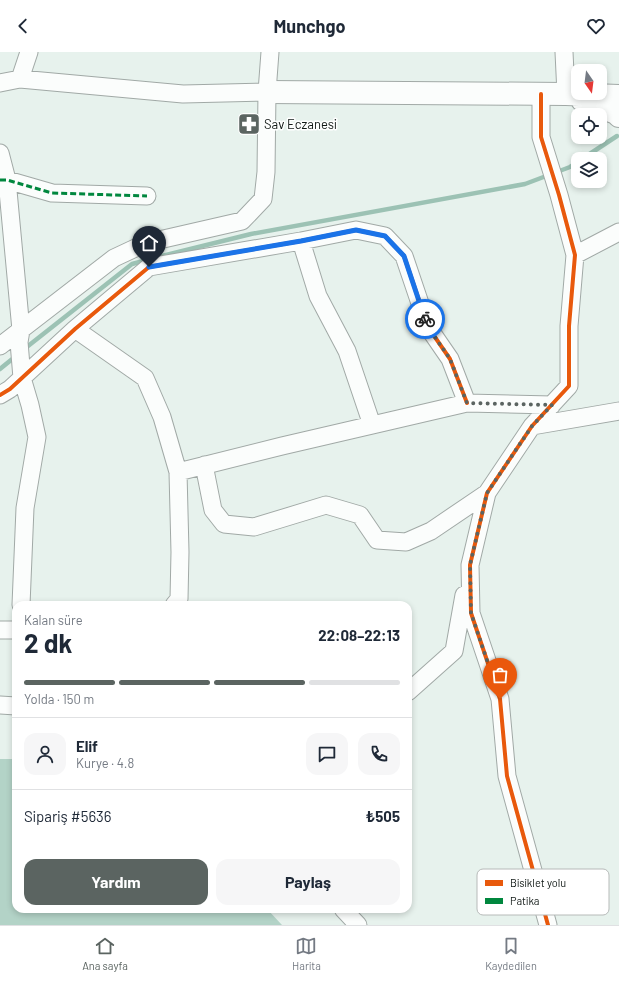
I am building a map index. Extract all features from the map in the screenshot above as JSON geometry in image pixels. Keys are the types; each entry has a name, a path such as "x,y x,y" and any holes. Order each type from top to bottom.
{"street":[{"path":"20,79 29,52"},
{"path":"0,346 20,336 114,258 146,244 242,221 263,199 266,172 267,92 270,52"},
{"path":"564,52 566,94"},
{"path":"0,83 20,79 183,94 267,92 566,94 618,109"},
{"path":"412,688 454,651 470,565 487,493 532,426 569,386 569,326 575,255 559,195 540,137 541,94"},
{"path":"0,153 7,249 20,336 21,371 37,437 25,508 21,601"},
{"path":"3,180 52,193 147,196"},
{"path":"0,395 10,389 21,371 75,329 149,267 356,230 385,236 404,256 428,327 450,359 467,403"},
{"path":"575,255 619,232"},
{"path":"301,241 318,296 347,351 372,425"},
{"path":"75,329 145,378 162,416 178,472 180,552 179,598 177,601"},
{"path":"178,472 467,403 552,405"},
{"path":"532,426 619,411"},
{"path":"204,465 213,510 224,524 254,527 326,505 360,515 377,540 406,542 431,531 487,493"},
{"path":"470,565 471,613 500,699 507,776 533,869"},
{"path":"0,630 12,630"},
{"path":"0,705 12,706"},
{"path":"347,913 358,925"},
{"path":"545,915 548,925"}],"green space":[{"path":"0,759 12,759 12,913 271,913 282,925 0,925"}],"waterway":[{"path":"593,152 617,136"},
{"path":"162,256 251,234 525,184 571,166"},
{"path":"23,350 132,264 147,260"},
{"path":"0,369 16,356"}],"marked path":[{"path":"0,180 7,180 52,193 147,196"}],"cycle path":[{"path":"533,869 507,776 500,699 471,613 470,565 487,493 532,426 569,386 569,326 575,255 559,195 541,137 541,94"},
{"path":"0,395 10,389 75,329 149,267 356,230 385,236 404,256 428,327 450,359 467,403"},
{"path":"545,915 548,925"}],"way so far":[{"path":"425,319 428,327 450,359 467,403 552,405 532,426 487,493 470,565 471,613 500,699"}],"place":[{"name":"Sav Eczanesi","path":"249,124"}],"route":[{"path":"149,267 356,230 385,236 404,256 425,319"}]}
